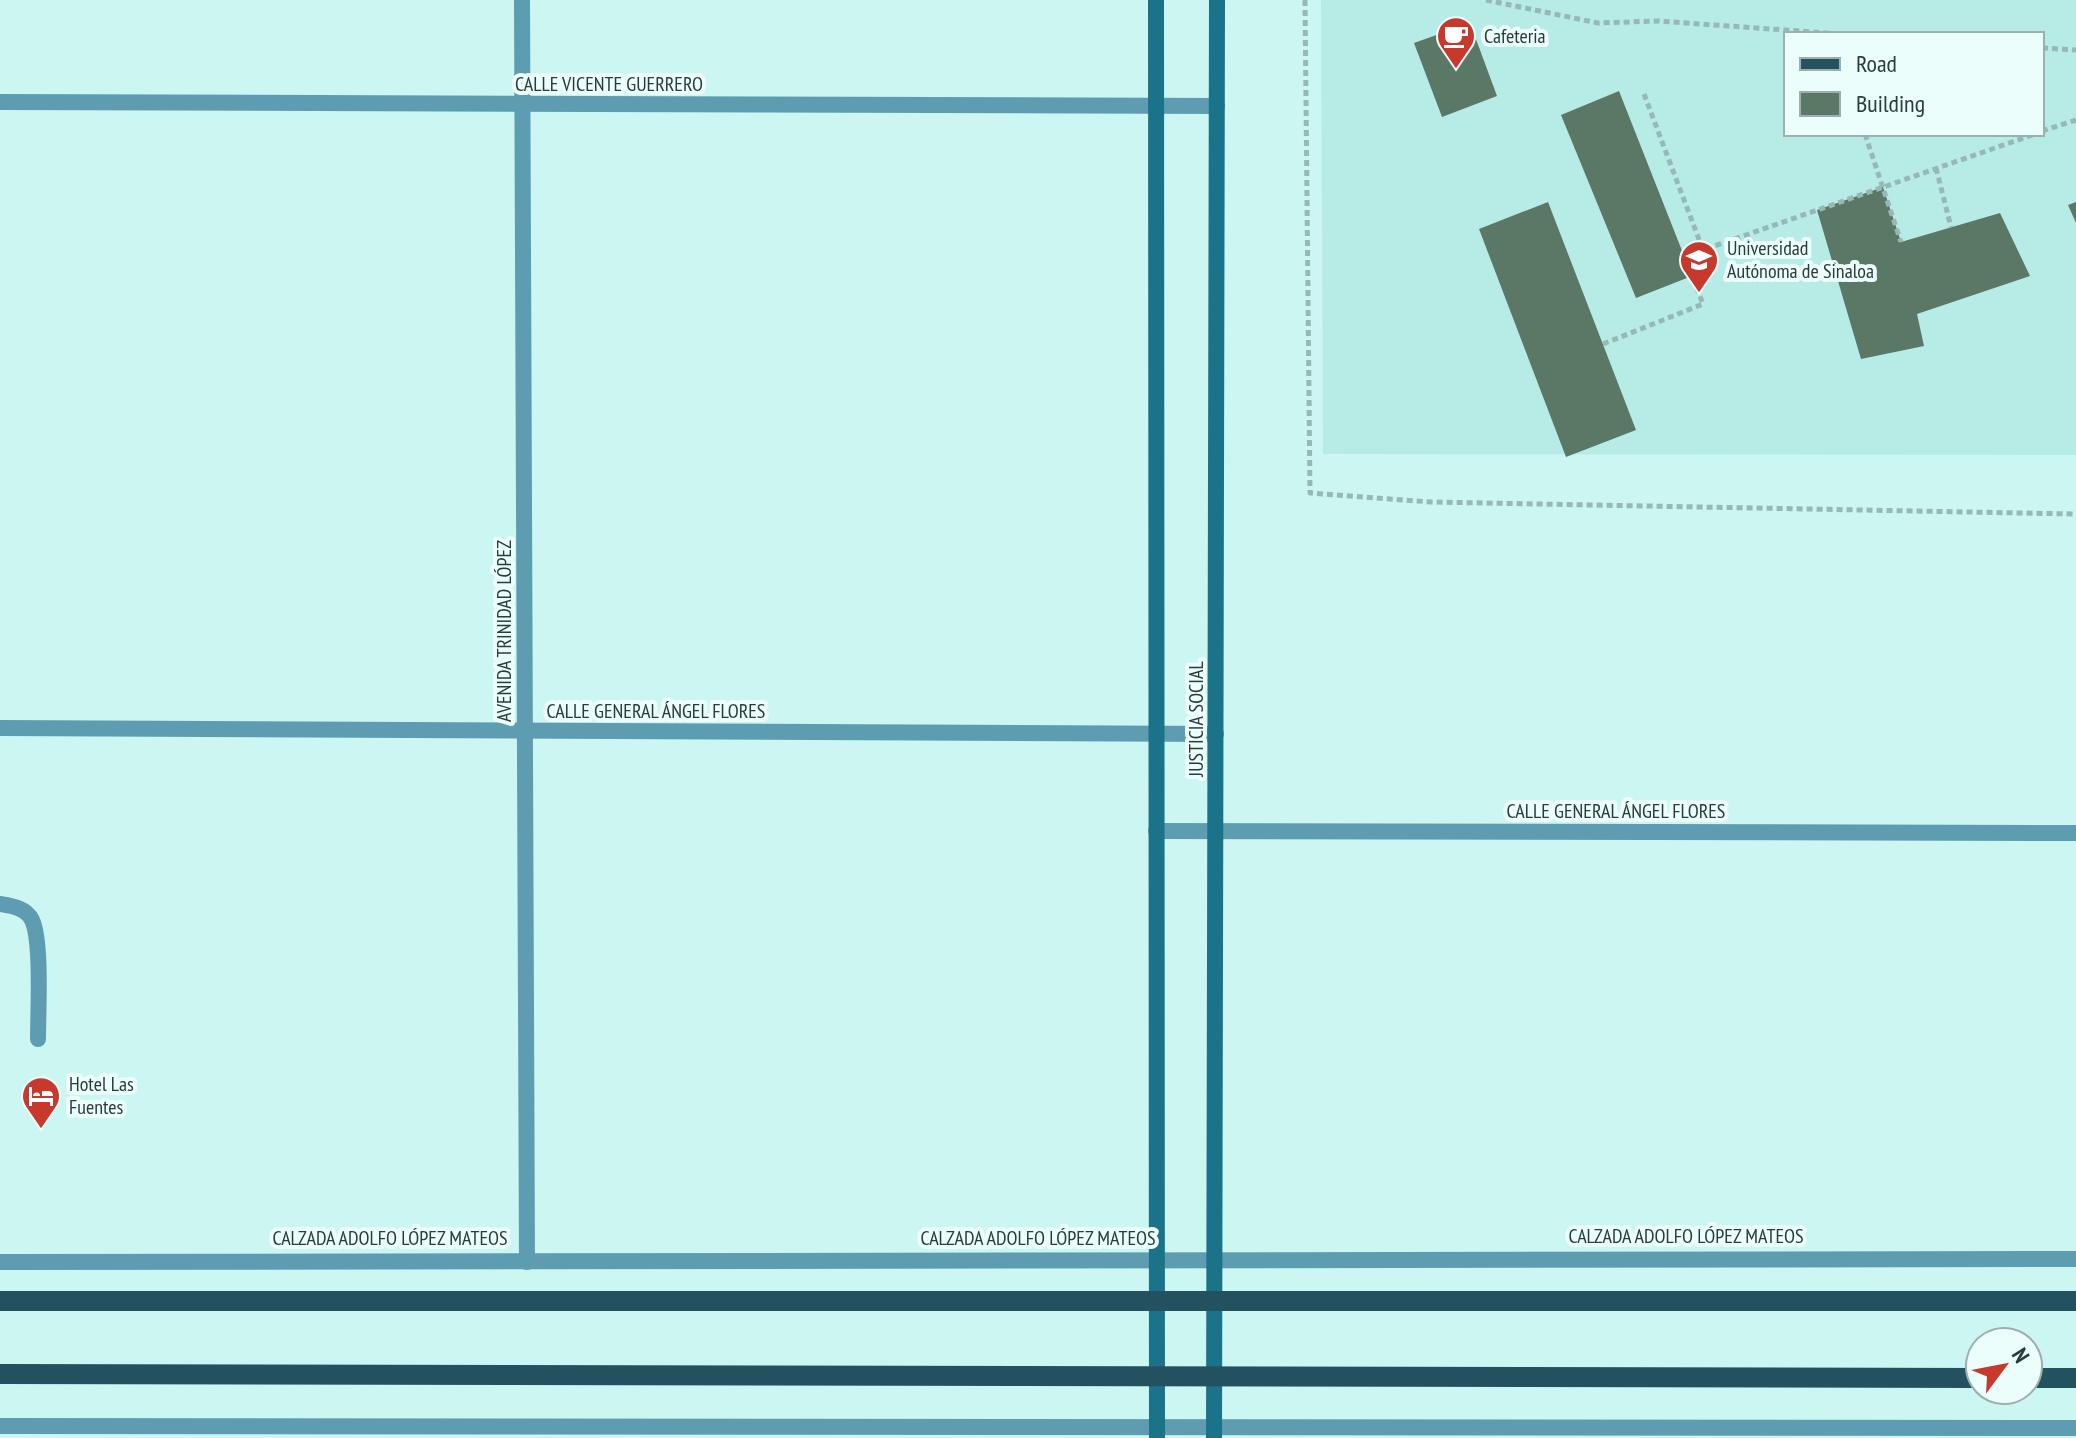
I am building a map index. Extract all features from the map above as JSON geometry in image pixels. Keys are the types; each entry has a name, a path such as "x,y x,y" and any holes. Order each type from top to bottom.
{"main road":[{"path":"0,1301 2076,1301"},
{"path":"0,1374 1964,1378"},
{"path":"2044,1378 2076,1378"}],"street":[{"name":"AVENIDA TRINIDAD LÓPEZ","path":"522,0 527,1262"},
{"name":"JUSTICIA SOCIAL","path":"1156,0 1157,1433"},
{"name":"JUSTICIA SOCIAL","path":"1214,1433 1217,0"},
{"name":"CALLE VICENTE GUERRERO","path":"0,102 1217,106"},
{"name":"CALLE GENERAL ÁNGEL FLORES","path":"0,728 1216,734"},
{"name":"CALLE GENERAL ÁNGEL FLORES","path":"1156,831 2076,833"},
{"path":"0,904 19,908 31,918 37,939 38,1039"},
{"name":"CALZADA ADOLFO LÓPEZ MATEOS","path":"0,1262 2076,1259"},
{"path":"0,1426 213,1432 1157,1433 2076,1428"}],"path":[{"path":"1305,0 1310,493 1431,502 2076,514"},
{"path":"1486,0 1598,23 1658,21 1804,32"},
{"path":"2044,48 2076,50"},
{"path":"1603,344 1703,304 1692,276 1703,250 1644,94"},
{"path":"2044,130 2076,120"},
{"path":"1866,136 1901,242"},
{"path":"1703,250 2029,136"},
{"path":"1936,168 1951,227"}],"shaded area":[{"name":"Universidad Autónoma de Sinaloa","path":"1321,0 2076,0 2076,455 1323,454"}],"building":[{"name":"Cafeteria","path":"1470,23 1497,96 1442,117 1414,43"},
{"path":"1619,91 1692,276 1636,298 1561,115"},
{"path":"1883,187 1901,242 2000,213 2030,276 1917,314 1924,346 1861,359 1817,210"},
{"path":"1548,202 1636,430 1566,457 1479,229"},
{"path":"2076,202 2076,223 2068,205"}],"place":[{"name":"Cafeteria","path":"1456,70"},
{"name":"Universidad Autónoma de Sinaloa","path":"1699,294"},
{"name":"Hotel Las Fuentes","path":"41,1130"}]}
